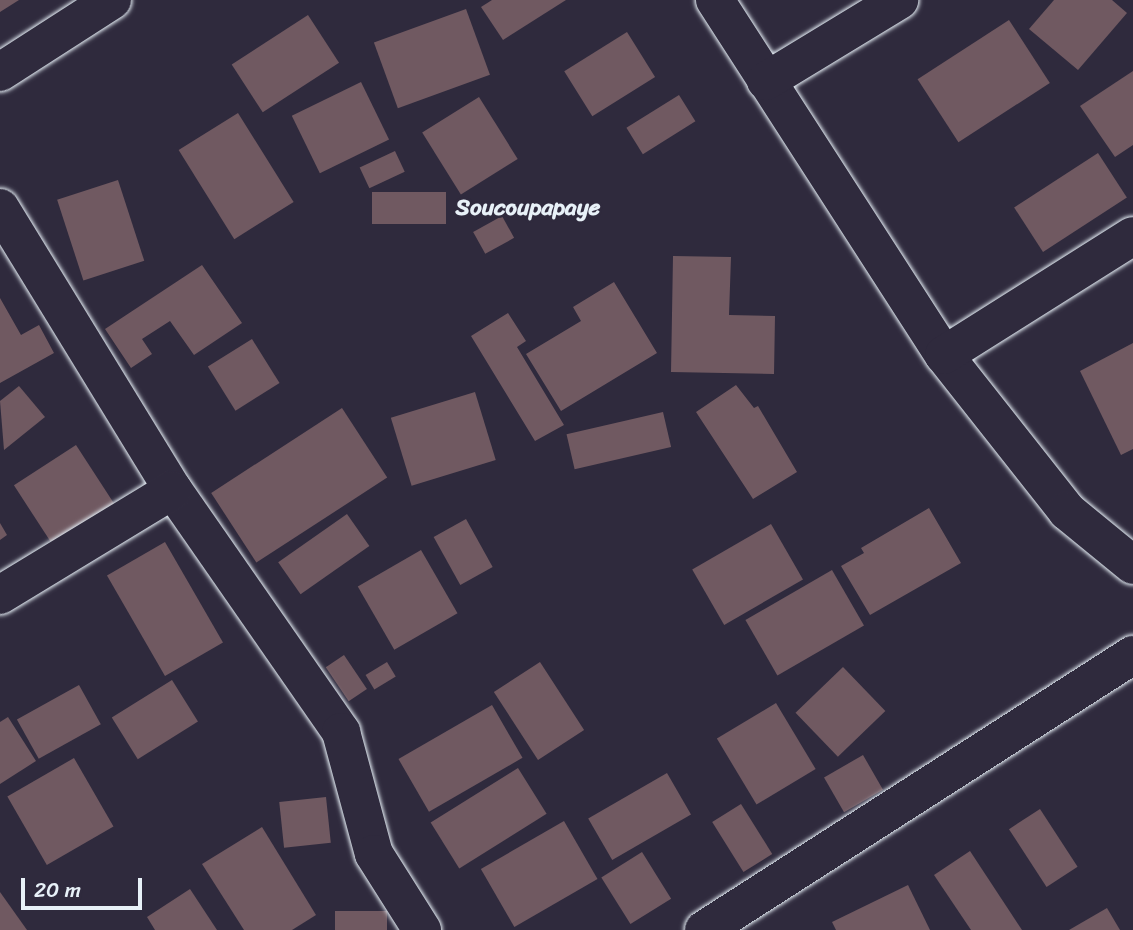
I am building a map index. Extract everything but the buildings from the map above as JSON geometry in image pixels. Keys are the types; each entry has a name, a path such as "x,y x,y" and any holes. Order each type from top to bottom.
{"street":[{"path":"0,72 113,0"},
{"path":"715,0 944,355 1067,510 1133,565"},
{"path":"766,81 899,0"},
{"path":"0,208 173,490 341,732 374,854 422,930"},
{"path":"944,355 1133,236"},
{"path":"0,595 173,490"},
{"path":"704,930 1133,655"}],"district":[{"name":"Soucoupapaye","path":"528,208"}]}
